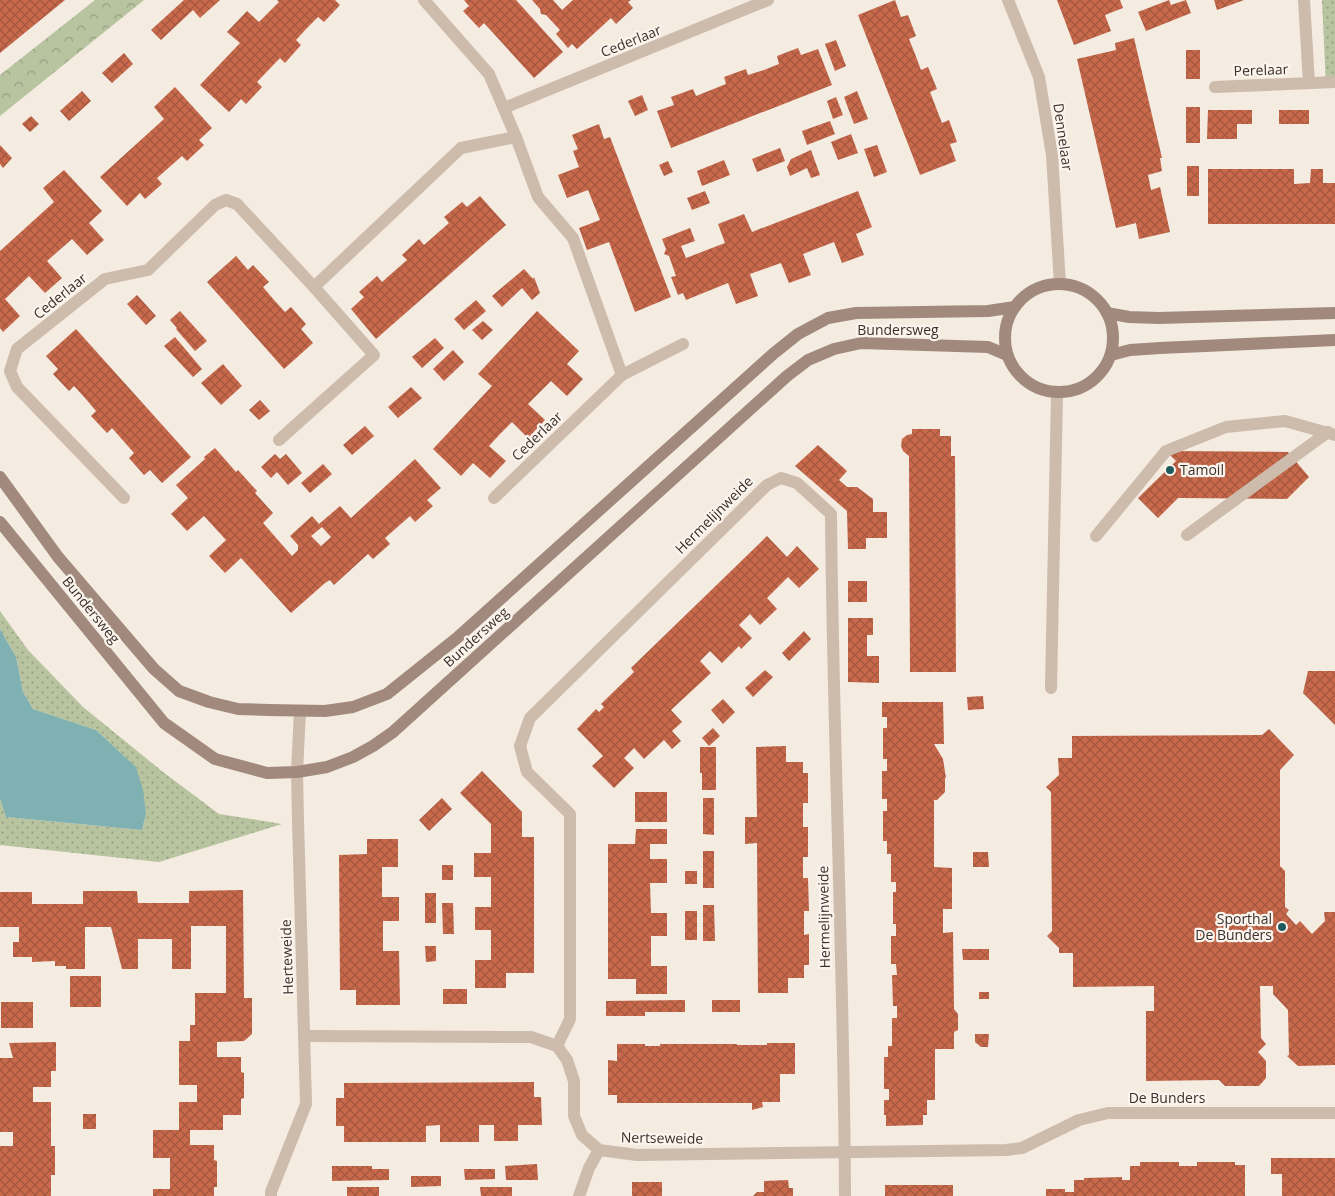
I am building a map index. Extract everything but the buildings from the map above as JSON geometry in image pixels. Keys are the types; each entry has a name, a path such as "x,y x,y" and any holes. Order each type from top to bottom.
{"street":[{"path":"424,0 489,74 516,137 538,197 573,238 622,375"},
{"name":"Cederlaar","path":"504,108 768,0"},
{"name":"Dennelaar","path":"1008,0 1039,77 1052,155 1060,284"},
{"name":"Perelaar","path":"1304,0 1309,83"},
{"name":"Perelaar","path":"1215,87 1335,82"},
{"path":"314,287 461,148 516,137"},
{"name":"Cederlaar","path":"124,498 17,387 10,371 17,349 105,278 148,270 214,204 226,200 237,204 374,355 279,440"},
{"path":"1060,284 1074,286 1088,292 1099,301 1107,313 1114,341 1111,355 1105,368 1096,379 1084,387 1071,392 1056,393 1040,390 1014,370 1007,355 1005,330 1015,307 1024,297 1034,290 1047,285 1060,284"},
{"name":"Bundersweg","path":"0,477 58,558 154,669 180,691 209,702 238,709 325,711 353,707 387,694 457,638 772,354 798,334 828,318 856,313 988,311 1015,307"},
{"path":"1107,313 1129,317 1159,318 1335,313"},
{"path":"1111,355 1130,350 1335,340"},
{"name":"Bundersweg","path":"0,522 164,723 215,759 267,773 297,772 327,767 353,757 393,732 787,376 808,360 834,349 860,343 988,347 1007,355"},
{"name":"Cederlaar","path":"494,498 622,375 684,344"},
{"path":"1051,688 1056,393"},
{"path":"1096,536 1166,451 1226,426 1285,421 1332,433"},
{"path":"1187,535 1332,433"},
{"name":"Hermelijnweide","path":"557,1046 570,1019 570,814 527,772 520,746 530,718 767,484 782,478 797,483 831,514 844,1196"},
{"name":"Herteweide","path":"271,1196 306,1104 297,772 300,711"},
{"path":"304,1036 530,1037 557,1046 567,1060 574,1080 574,1116 582,1135 599,1150 589,1168 579,1196"},
{"name":"De Bunders","path":"1006,1150 1022,1148 1079,1120 1108,1113 1335,1113"},
{"name":"Nertseweide","path":"599,1150 637,1154 1006,1150"}],"green space":[{"path":"95,0 144,0 0,116 0,75"},
{"path":"1322,0 1335,0 1335,87 1326,87"},
{"path":"0,611 28,650 83,707 163,772 219,814 282,824 159,862 0,845 0,799 6,817 142,830 146,814 136,767 96,730 33,709 23,692 16,657 0,629"}],"water":[{"path":"0,629 16,657 23,692 33,709 96,730 136,767 143,790 146,814 142,830 6,817 0,799"}],"place":[{"name":"Tamoil","path":"1170,470"},
{"name":"Sporthal De Bunders","path":"1282,927"}]}
